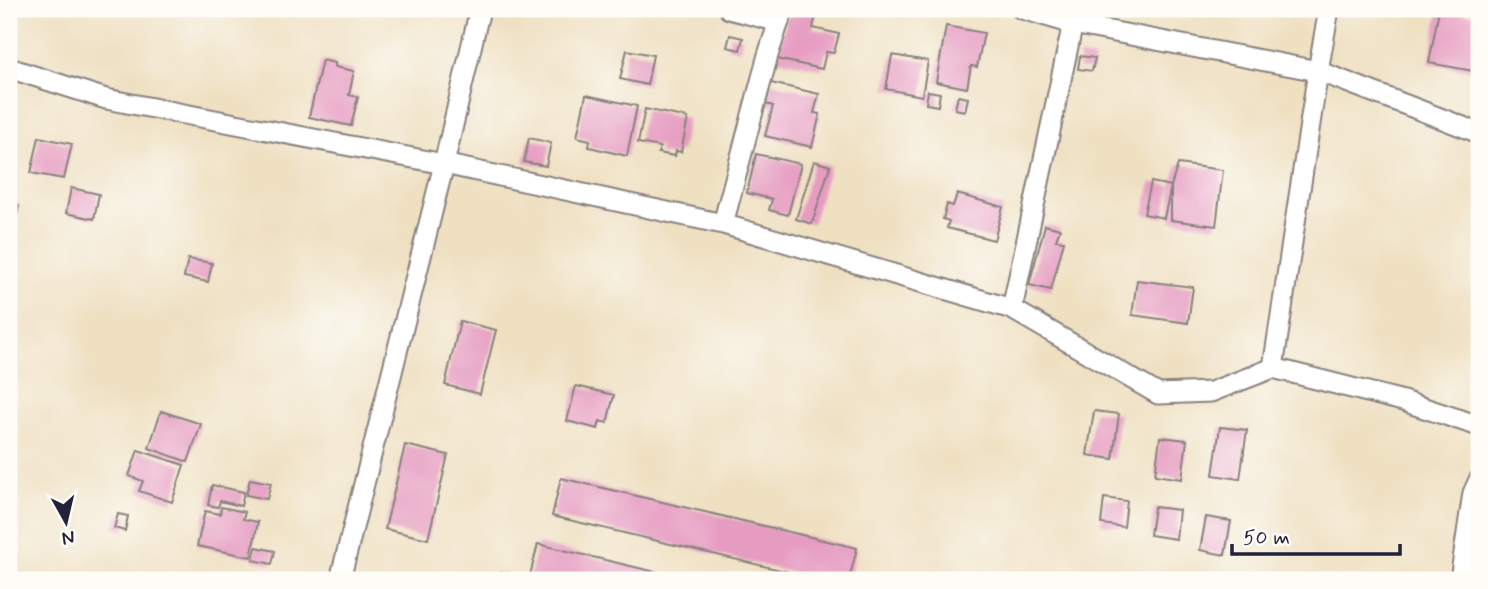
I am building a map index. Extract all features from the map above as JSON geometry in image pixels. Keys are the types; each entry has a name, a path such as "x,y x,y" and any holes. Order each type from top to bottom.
{"street":[{"path":"340,580 480,9"},
{"path":"723,224 781,15 729,9"},
{"path":"1022,9 1075,17 1318,71 1479,133"},
{"path":"1273,369 1329,9"},
{"path":"1012,309 1075,17"},
{"path":"9,68 106,99 444,164 723,224 1012,309 1158,394 1211,392 1273,369 1403,401 1479,426"},
{"path":"1460,580 1473,493 1479,480"}],"building":[{"path":"789,9 816,15 813,28 839,34 834,53 826,52 822,69 777,59"},
{"path":"1439,9 1479,16 1479,72 1429,63"},
{"path":"946,26 984,33 977,67 971,66 967,88 936,82"},
{"path":"730,35 743,38 740,50 727,47"},
{"path":"627,50 653,55 647,85 620,79"},
{"path":"892,55 928,61 922,96 886,89"},
{"path":"1080,56 1095,58 1092,71 1078,69"},
{"path":"322,60 335,63 335,67 354,71 349,95 358,97 351,126 309,117"},
{"path":"771,83 819,94 814,113 820,114 812,147 765,136 773,106 766,104"},
{"path":"928,91 940,93 938,106 926,104"},
{"path":"586,95 637,106 627,156 589,147 590,140 577,137"},
{"path":"958,96 968,98 965,111 955,109"},
{"path":"645,109 688,118 681,152 676,151 675,156 658,153 660,147 638,143"},
{"path":"39,137 72,144 64,179 31,173"},
{"path":"529,138 551,143 546,166 524,162"},
{"path":"756,154 801,164 788,215 769,210 772,199 747,193"},
{"path":"814,161 830,166 812,224 796,219"},
{"path":"1178,164 1223,170 1216,226 1171,220 1171,186"},
{"path":"1151,182 1171,186 1164,218 1144,214"},
{"path":"71,188 99,194 94,219 66,213"},
{"path":"957,194 1003,207 994,240 947,228 949,221 943,219 947,204 953,206"},
{"path":"9,203 19,205 12,238 9,237"},
{"path":"1045,225 1060,229 1056,240 1064,241 1051,290 1029,285"},
{"path":"188,259 212,263 208,282 184,277"},
{"path":"1137,280 1193,287 1188,323 1132,315"},
{"path":"460,321 496,330 480,394 445,385"},
{"path":"576,386 614,395 607,423 600,421 598,429 567,421"},
{"path":"161,411 201,424 188,462 149,448"},
{"path":"1094,411 1119,414 1113,459 1087,455"},
{"path":"1220,427 1247,430 1240,479 1213,475"},
{"path":"1160,437 1187,440 1182,479 1155,475"},
{"path":"405,445 448,455 428,539 385,529"},
{"path":"138,450 184,465 172,502 139,491 143,481 129,476"},
{"path":"561,478 857,548 849,580 823,580 552,516"},
{"path":"250,479 271,483 267,499 246,495"},
{"path":"212,485 244,492 241,506 220,501 218,507 208,505"},
{"path":"1104,498 1127,501 1124,527 1101,524"},
{"path":"221,507 245,512 243,519 258,522 251,557 197,546 205,511 220,514"},
{"path":"1154,507 1179,510 1176,539 1150,535"},
{"path":"118,514 128,516 125,531 114,528"},
{"path":"1206,517 1231,521 1225,555 1200,550"},
{"path":"538,544 685,580 499,580 501,572 529,579"},
{"path":"256,547 275,551 272,564 253,560"}]}
